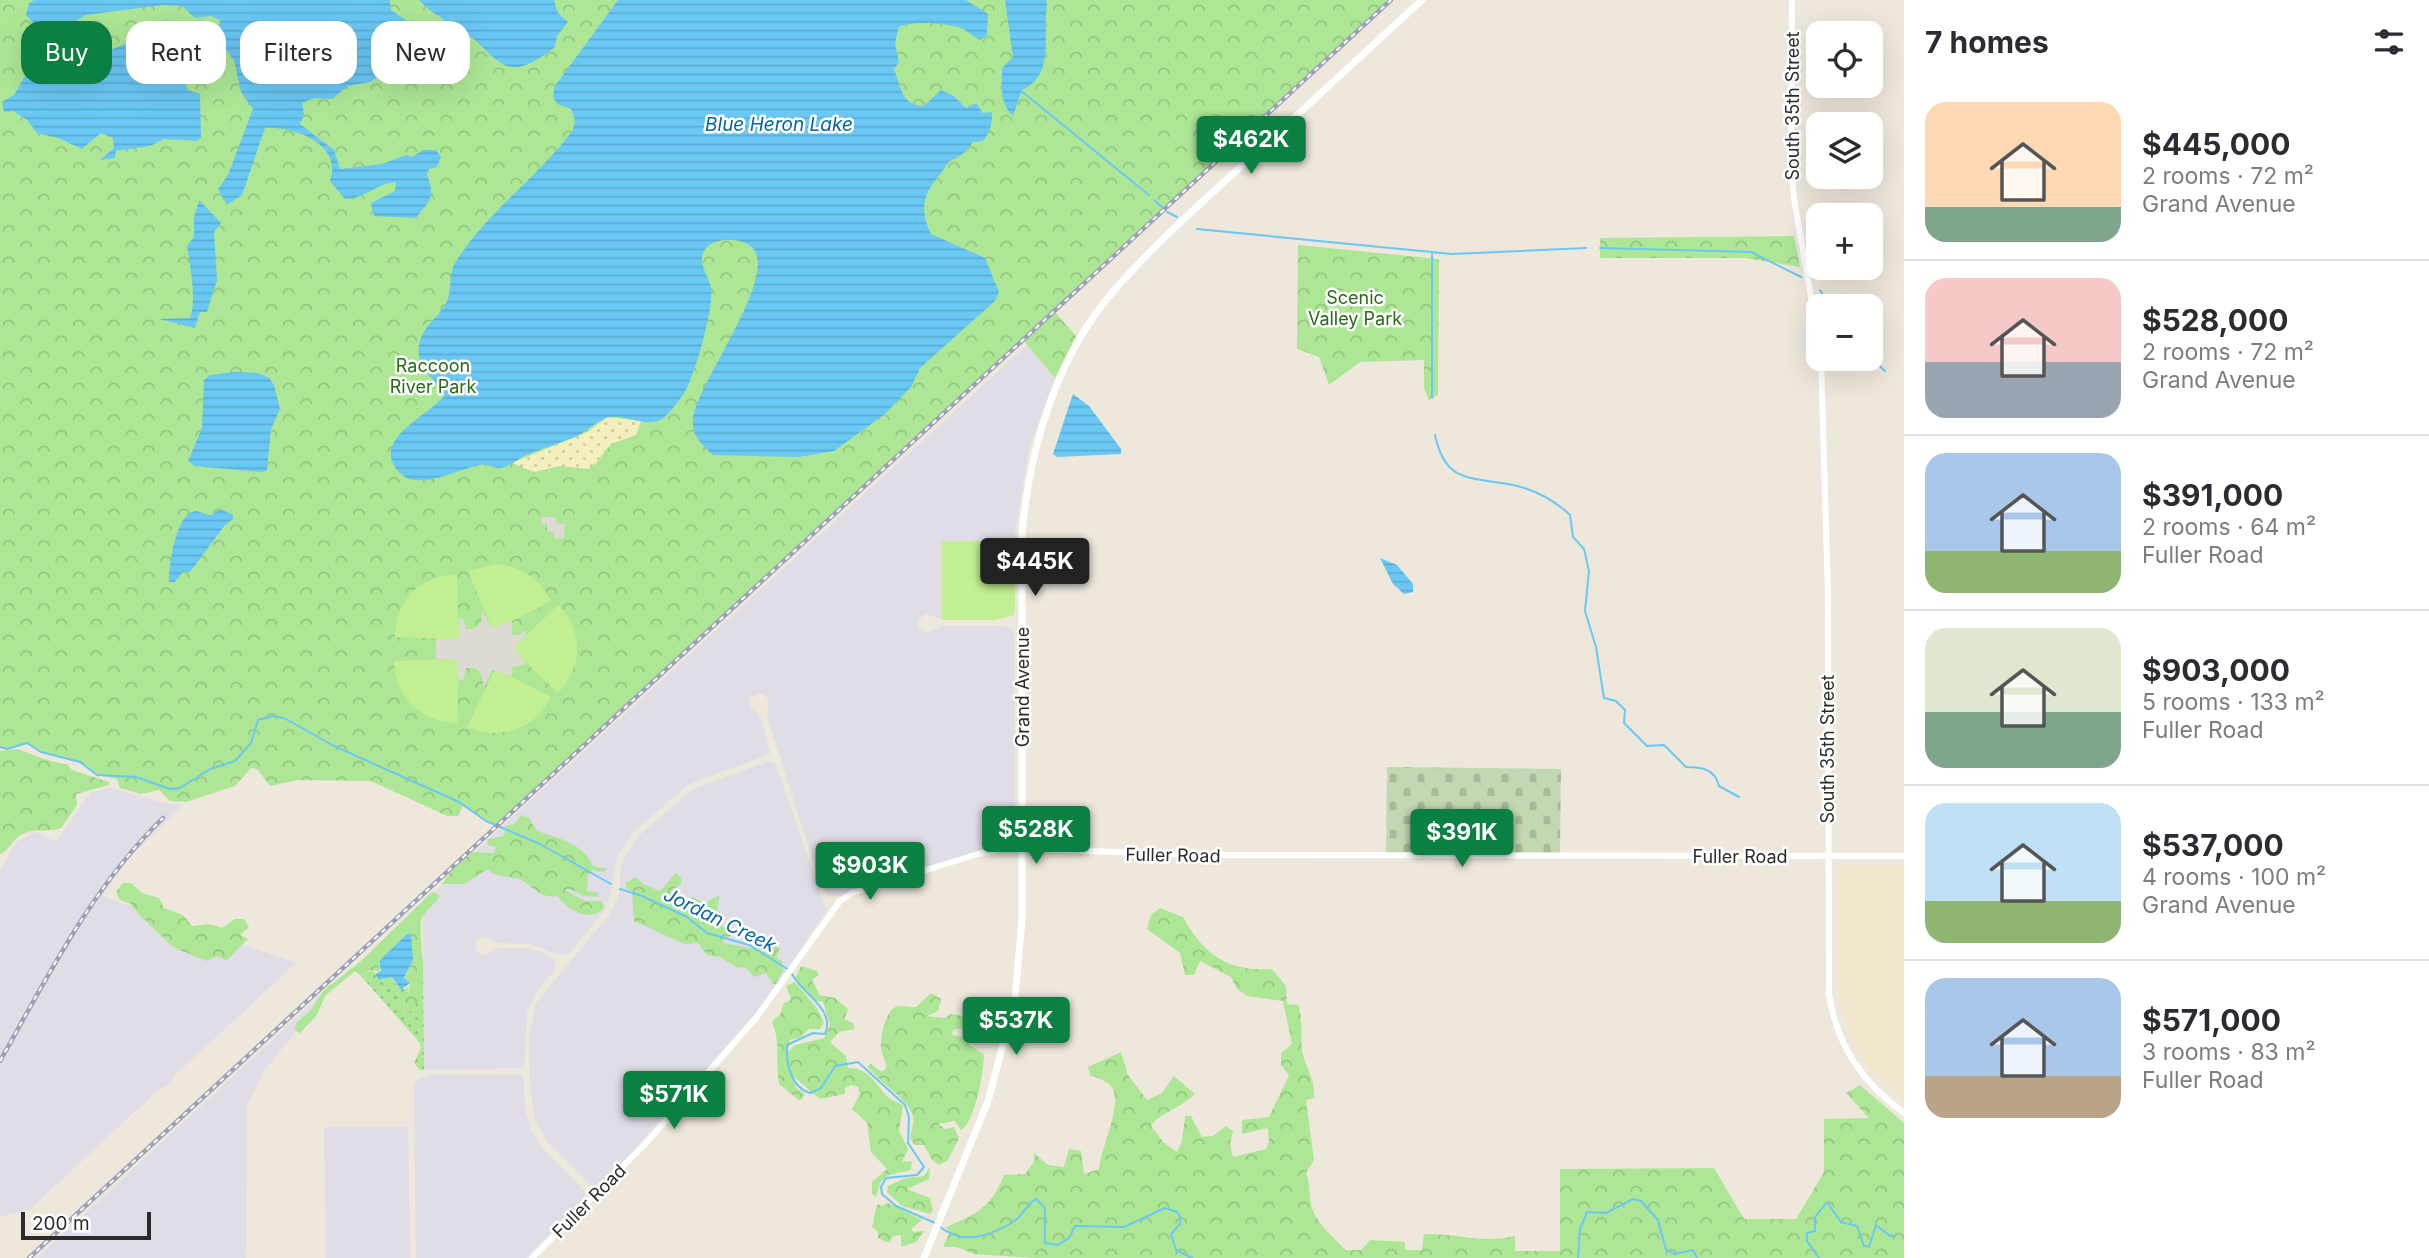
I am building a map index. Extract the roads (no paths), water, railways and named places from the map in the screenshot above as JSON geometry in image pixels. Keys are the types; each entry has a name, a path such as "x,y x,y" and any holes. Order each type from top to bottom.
{"main road":[{"name":"Grand Avenue","path":"923,1258 988,1101 1011,1021 1021,944 1023,526 1036,447 1059,382 1083,338 1115,289 1183,220 1422,0"}],"street":[{"name":"South 35th Street","path":"1792,0 1791,164 1794,199 1811,294"},
{"name":"South 35th Street","path":"1821,371 1828,594 1828,988 1833,1020 1845,1049 1863,1076 1904,1113"},
{"name":"Fuller Road","path":"532,1258 646,1142 756,1018 845,897 991,850 1173,855 1904,856"}],"water":[{"path":"34,0 390,0 391,10 406,21 371,21 371,81 348,86 332,99 314,98 302,103 304,114 300,124 334,150 340,169 382,164 406,155 412,157 423,150 436,150 441,157 437,167 429,169 427,174 431,188 429,201 416,218 374,216 371,203 395,191 396,182 345,199 330,181 332,168 329,156 322,147 301,134 265,128 242,195 227,205 218,189 228,175 253,109 241,92 234,60 226,50 226,21 211,16 195,18 182,6 163,5 86,15 75,21 31,21 26,15 29,3"},
{"path":"419,0 554,0 558,13 568,22 557,36 555,47 529,64 511,67 495,59 470,37 470,21 447,21"},
{"name":"Blue Heron Lake","path":"618,0 966,0 988,14 987,35 980,40 961,28 947,25 921,23 899,27 895,43 899,62 894,69 903,94 911,103 924,106 941,90 954,96 966,108 976,103 983,113 992,112 986,138 973,142 964,153 947,164 930,188 924,209 931,234 985,258 999,292 995,301 920,368 911,387 885,414 834,451 799,457 713,455 696,435 693,420 697,403 748,301 756,277 757,258 749,245 743,242 721,240 708,246 702,259 711,298 697,360 683,395 662,419 643,422 610,417 573,438 530,453 503,467 483,465 428,480 409,479 401,474 392,462 391,451 404,430 445,395 420,361 419,347 423,333 447,300 453,268 468,245 573,130 575,120 571,109 557,104 553,96 555,86"},
{"path":"1005,0 1046,0 1047,5 1044,64 1033,83 1022,90 1013,116 1005,106 1002,87 1002,68 1013,57"},
{"path":"126,44 126,84 186,84 188,90 200,94 201,137 197,141 164,139 150,146 116,151 115,158 100,160 114,148 113,138 101,133 82,149 58,138 37,133 27,120 13,111 4,112 2,102 14,95 21,83 112,84 112,49"},
{"path":"199,200 221,223 214,232 217,280 207,312 200,312 195,328 159,319 190,318 193,292 187,246 194,237 194,218"},
{"path":"258,373 269,378 274,385 280,409 271,429 267,470 263,472 194,466 188,461 202,428 204,380 210,375"},
{"path":"1073,394 1089,406 1121,449 1121,454 1057,457 1053,454"},
{"path":"220,509 233,515 233,519 225,525 190,572 182,572 175,582 169,582 174,544 180,525 190,513 212,515"},
{"path":"1380,558 1397,565 1413,584 1413,592 1404,594 1393,584"},
{"path":"407,934 411,934 413,960 404,978 410,983 401,990 392,977 379,980 375,974 381,971 379,961"}],"waterway":[{"path":"1020,90 1149,195"},
{"path":"1154,200 1162,207"},
{"path":"1167,212 1177,217"},
{"path":"1197,229 1452,254 1586,248"},
{"path":"1600,248 1751,252 1801,277"},
{"path":"1432,252 1432,398"},
{"path":"1820,290 1822,294"},
{"path":"1435,435 1445,461 1460,474 1525,488 1549,499 1570,515 1573,537 1584,549 1589,571 1585,611 1596,647 1604,698 1616,701 1625,710 1624,723 1647,746 1664,745 1686,767 1707,770 1719,786 1739,797"},
{"name":"Jordan Creek","path":"0,747 7,749 27,743 41,752 80,762 97,775 136,777 170,789 180,788 210,769 235,761 251,743 258,720 273,716 284,718 334,746 459,802 486,821 540,844 611,884"},
{"name":"Jordan Creek","path":"620,889 687,917 707,933 749,945 789,970"},
{"name":"Jordan Creek","path":"792,974 822,1009 827,1025 825,1034 813,1033 787,1045 787,1059 794,1080 810,1093 821,1088 835,1066 858,1062 905,1105 909,1117 908,1143 924,1167 917,1175 886,1178 881,1187 882,1194 896,1206 935,1223"},
{"name":"Jordan Creek","path":"939,1226 958,1236 989,1234 1017,1219 1036,1199 1045,1208 1045,1243 1058,1245 1069,1238 1075,1226 1124,1227 1165,1208 1177,1212 1181,1218 1180,1224 1171,1234 1176,1250 1192,1258"},
{"name":"Jordan Creek","path":"1578,1258 1580,1229 1587,1212 1606,1213 1633,1199 1641,1201 1658,1220 1666,1250 1675,1254 1693,1250 1697,1258"},
{"path":"1819,1258 1807,1241 1807,1233 1815,1231 1815,1217 1827,1202 1841,1222 1857,1226 1864,1246 1869,1247 1876,1225 1890,1236 1895,1236"}],"railway":[{"path":"29,1258 1391,0"},
{"path":"0,1061 54,965 93,903 114,873 163,818"}],"park label":[{"name":"Scenic Valley Park","path":"1355,307"},
{"name":"Raccoon River Park","path":"433,375"}]}
